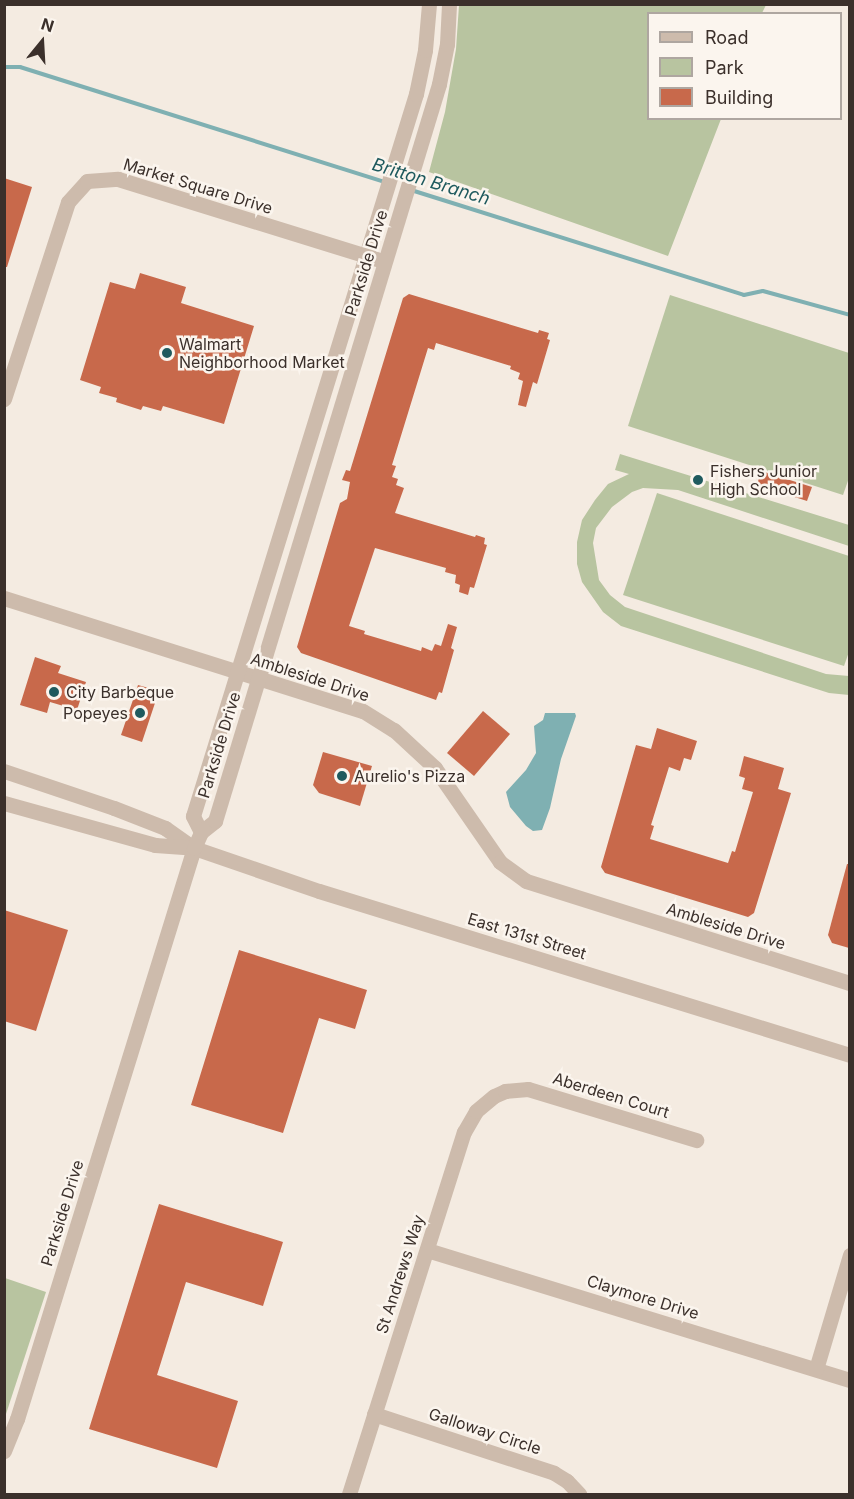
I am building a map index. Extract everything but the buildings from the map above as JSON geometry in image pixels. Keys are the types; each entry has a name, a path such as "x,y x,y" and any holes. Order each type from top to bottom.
{"street":[{"name":"Parkside Drive","path":"201,832 193,816 387,191 422,71 429,4"},
{"name":"Parkside Drive","path":"4,1451 17,1419 194,848 201,832 215,821 404,195 440,84 447,44 448,4"},
{"name":"Market Square Drive","path":"4,399 68,202 87,182 118,179 385,261"},
{"name":"Ambleside Drive","path":"4,598 363,711 394,730 435,768 500,862 526,881 849,982"},
{"name":"East 131st Street","path":"4,771 165,828 194,848"},
{"name":"East 131st Street","path":"4,803 155,845 194,848 319,891 849,1055"},
{"name":"Aberdeen Court","path":"515,1089 528,1089 696,1140"},
{"name":"St Andrews Way","path":"348,1494 469,1120 476,1111 495,1096 515,1089"},
{"name":"Claymore Drive","path":"427,1250 849,1380"},
{"path":"816,1369 849,1256"},
{"name":"Galloway Circle","path":"374,1414 547,1470 567,1481 579,1494"}],"green space":[{"path":"459,5 766,5 762,12 647,12 647,120 721,120 668,256 429,172 445,112 456,49"},
{"path":"670,295 849,353 850,475 843,495 628,426"},
{"path":"620,454 849,525 849,546 678,490 643,488 632,492 612,507 596,528 593,543 599,580 610,595 625,607 826,674 849,676 849,695 829,693 621,626 603,612 582,582 577,564 577,542 582,520 595,500 608,484 629,474 615,470"},
{"path":"657,493 849,556 850,649 844,666 623,595"},
{"path":"4,1278 46,1292 5,1417"}],"water":[{"path":"545,713 575,713 576,716 561,759 550,808 542,830 533,831 510,807 506,792 526,770 536,753 534,726 543,720"}],"waterway":[{"name":"Britton Branch","path":"4,67 20,67 384,182"},
{"name":"Britton Branch","path":"411,190 744,295 763,291 850,315"}],"place":[{"name":"Walmart Neighborhood Market","path":"167,353"},
{"name":"Fishers Junior High School","path":"698,480"},
{"name":"City Barbeque","path":"54,692"},
{"name":"Popeyes","path":"140,713"},
{"name":"Aurelio's Pizza","path":"342,776"}]}
